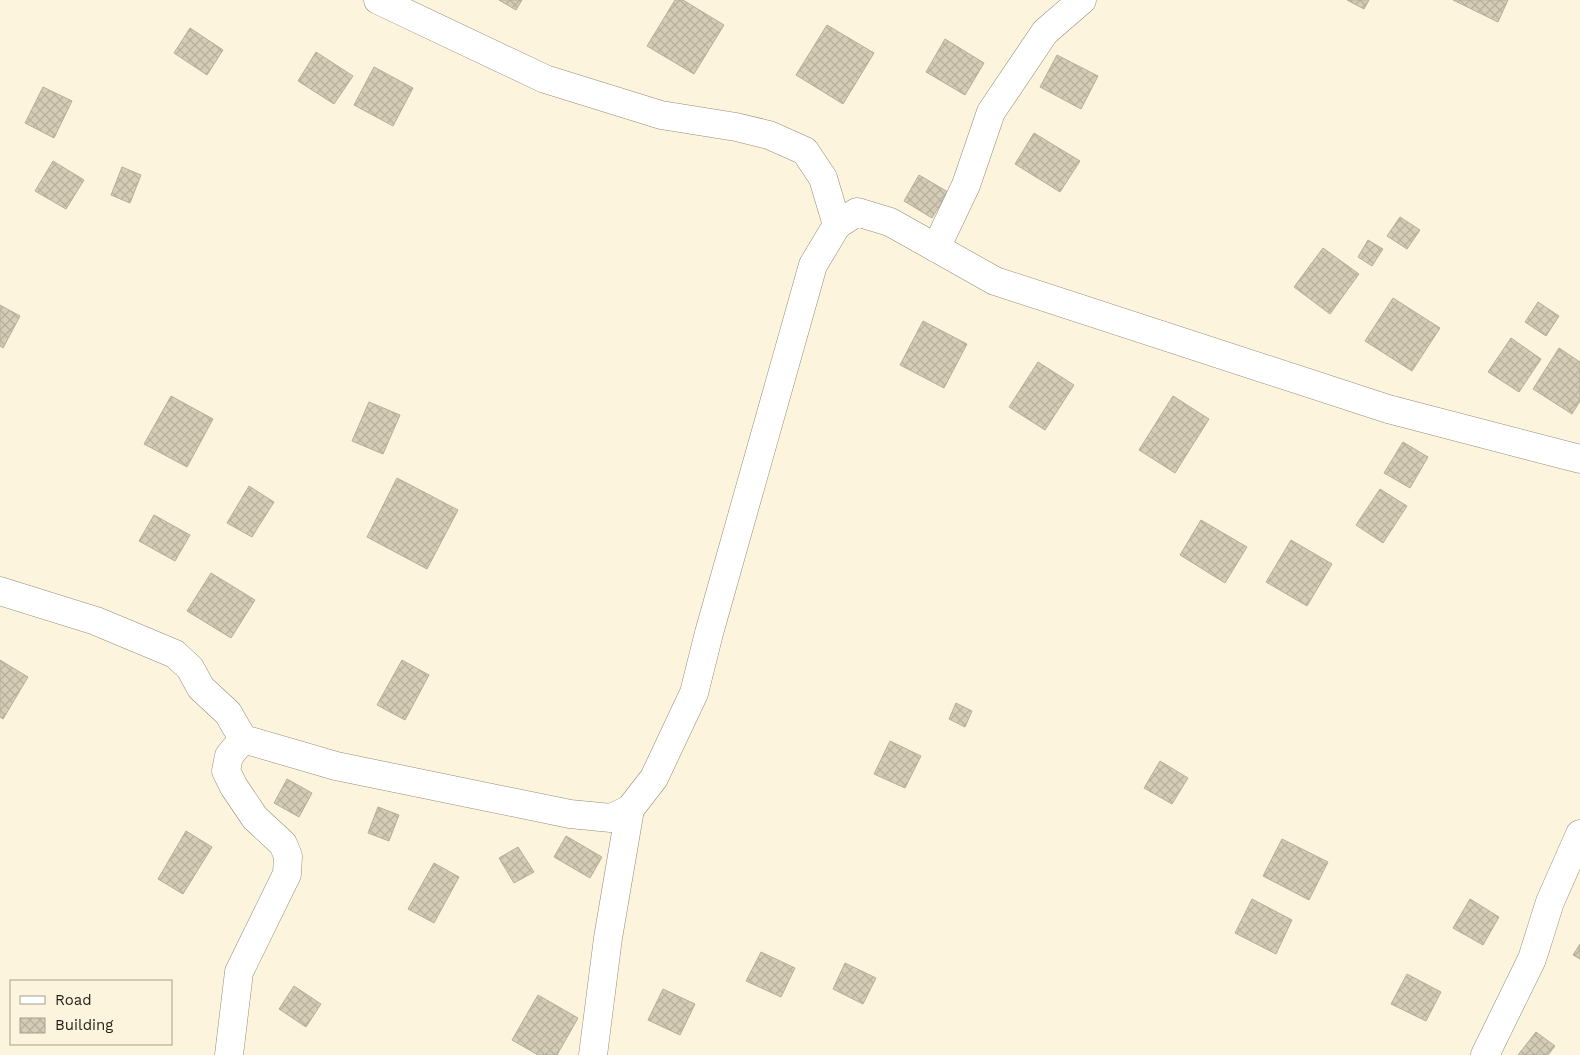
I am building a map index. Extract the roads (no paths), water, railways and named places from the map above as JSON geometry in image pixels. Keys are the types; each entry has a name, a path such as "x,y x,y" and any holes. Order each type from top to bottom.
{"street":[{"path":"378,0 545,79 661,115 736,127 769,135 805,151 823,178 836,225"},
{"path":"936,248 966,185 991,112 1045,32 1082,0"},
{"path":"0,591 96,621 175,654 190,668 201,688 228,713 243,740 336,766 570,814 611,818 630,809 654,778 694,693 708,633 813,265 836,225 857,212 890,222 995,281 1388,410 1580,459"},
{"path":"229,1055 239,972 288,874 288,856 283,844 255,818 234,787 226,771 229,756 243,740"},
{"path":"593,1055 608,938 630,809"},
{"path":"1485,1055 1532,959 1550,902 1580,834"}]}
